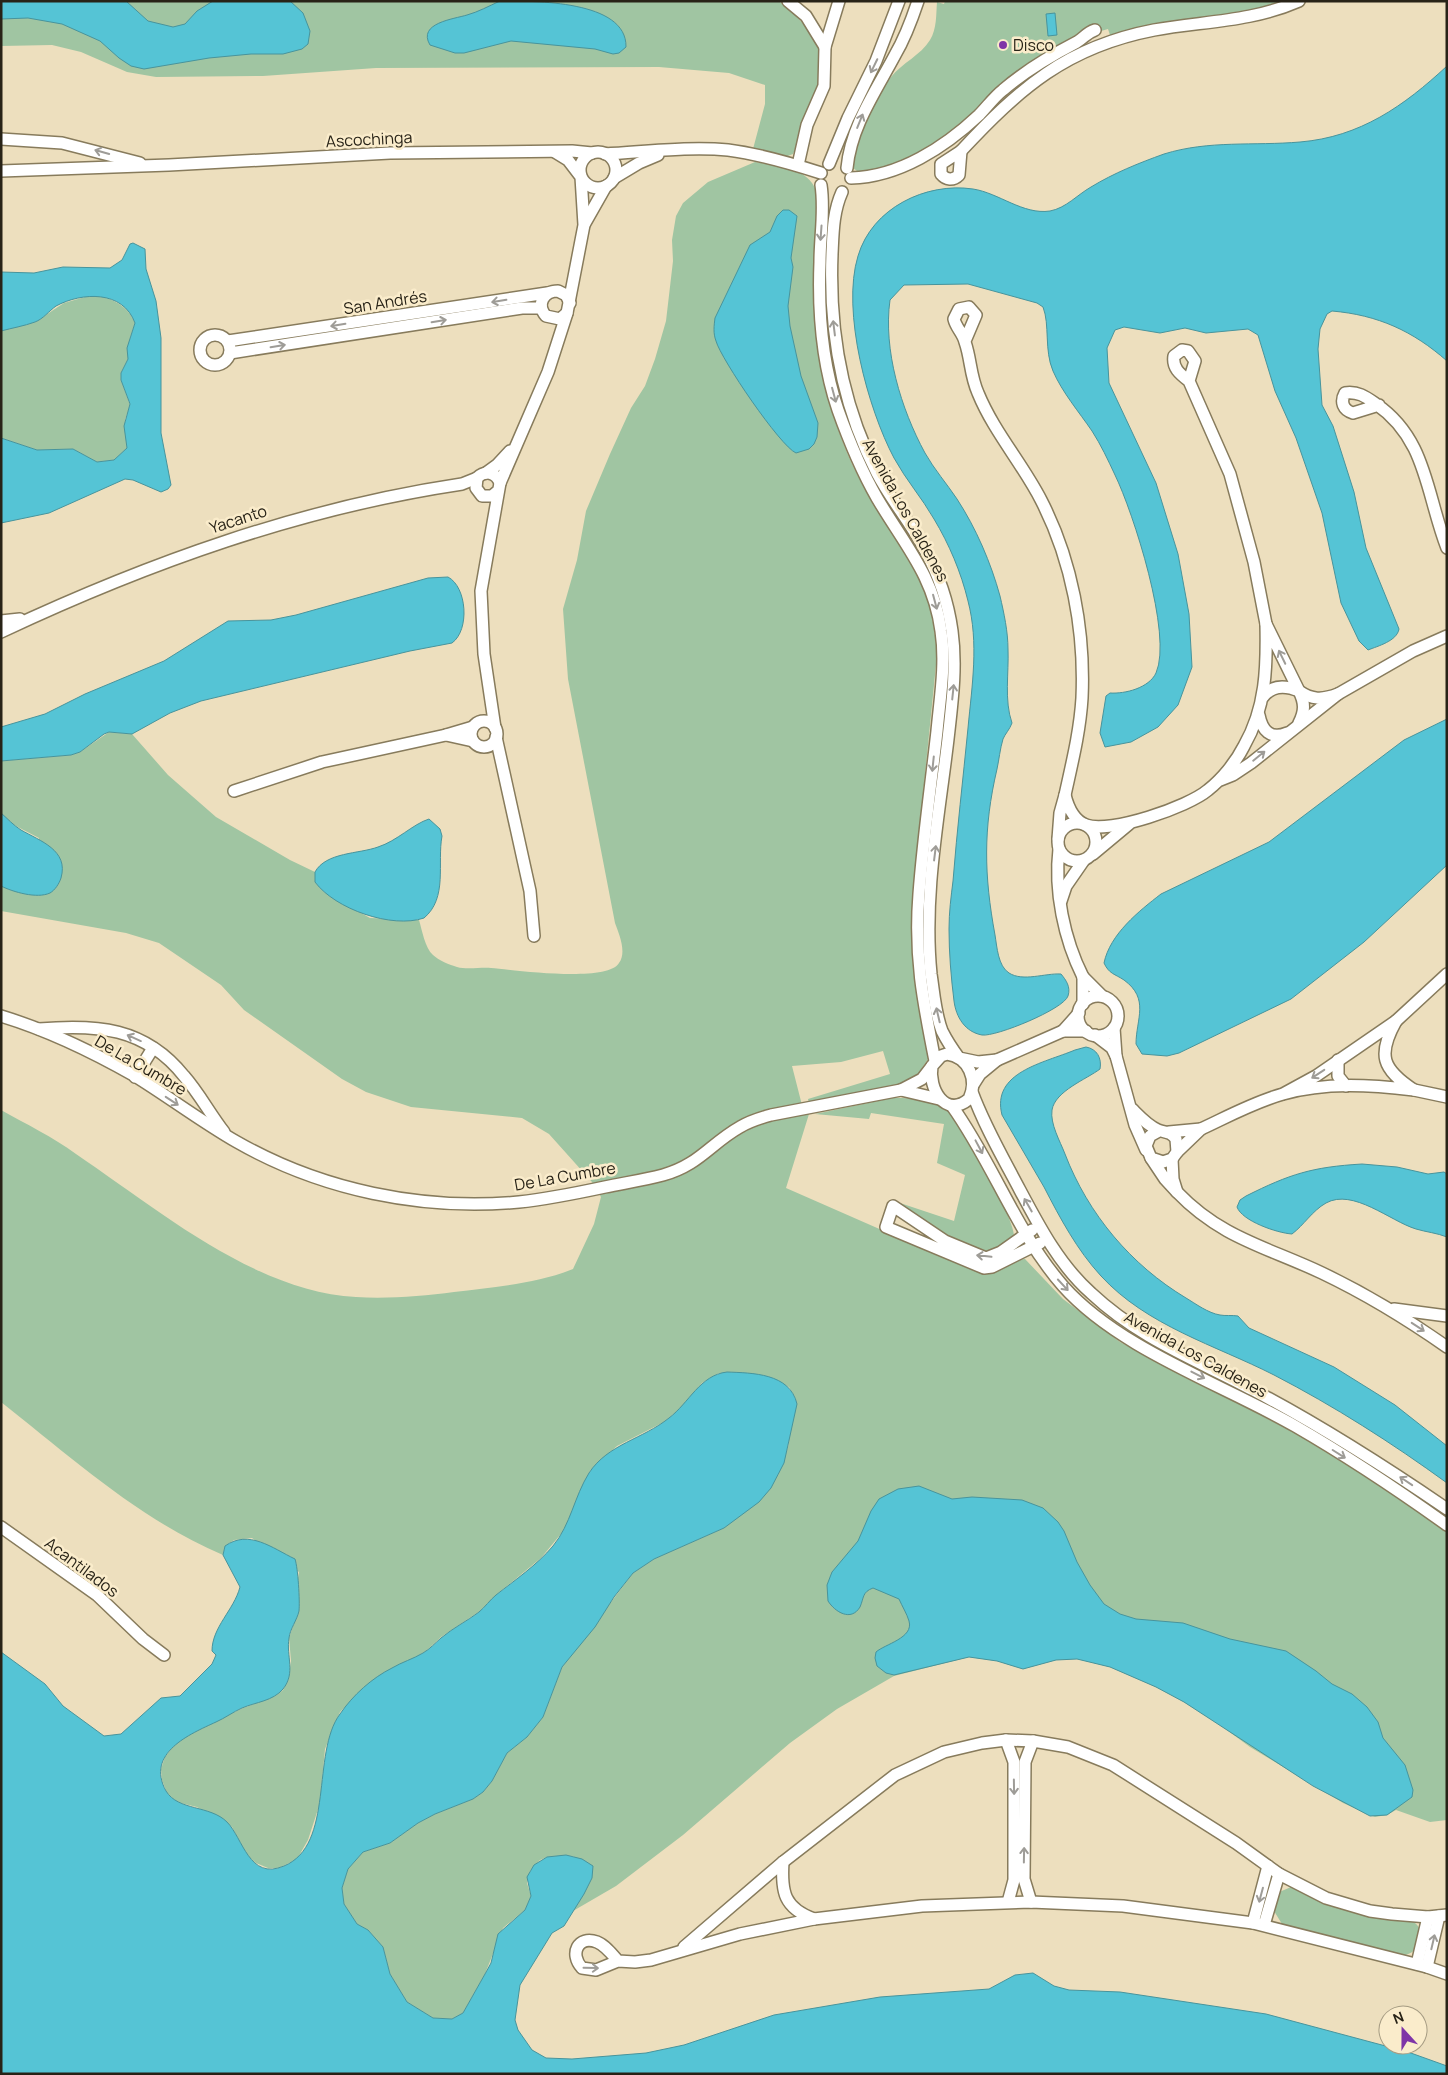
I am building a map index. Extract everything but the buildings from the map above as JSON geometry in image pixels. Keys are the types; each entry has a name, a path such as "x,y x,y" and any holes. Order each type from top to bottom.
{"street":[{"path":"798,166 808,125 824,86 825,46 838,1"},
{"path":"899,1 876,61 825,169 821,185 832,194 842,192 849,186 848,153 869,98 896,54 918,1"},
{"path":"961,151 1020,92 1051,68 1077,55 1130,36 1154,30 1244,18 1299,1"},
{"path":"793,3 816,29 825,46"},
{"path":"534,936 530,891 496,732 484,654 481,600 484,568 499,487 516,443 548,372 568,308 584,225 581,177 583,160 592,154 726,150 798,166 825,169 838,163 849,173 892,171 920,158 968,125 1001,90 1037,63 1080,40 1086,32 1095,30"},
{"name":"Ascochinga","path":"1,139 62,143 149,166"},
{"path":"555,152 568,160 589,186 600,188 639,162 666,152"},
{"name":"Ascochinga","path":"1,171 149,166 390,153 555,152 592,154"},
{"path":"584,225 616,172 614,161 605,154"},
{"name":"Avenida Los Caldenes","path":"821,185 823,198 820,261 821,328 825,356 838,408 863,471 925,575 934,597 942,632 941,691 919,893 917,935 918,968 934,1063"},
{"name":"Avenida Los Caldenes","path":"842,192 834,217 831,304 834,336 844,386 862,442 889,494 925,549 942,584 952,632 954,675 932,883 929,938 938,1016 944,1035 959,1058"},
{"path":"552,292 566,295 568,308 560,319 551,319 546,316 541,308 542,300 552,292 567,286 574,278"},
{"name":"San Andrés","path":"230,354 552,292"},
{"name":"San Andrés","path":"228,341 522,308 541,308"},
{"path":"551,319 558,339"},
{"path":"210,335 220,335 228,341 230,354 224,362 215,365 205,361 200,352 202,342 210,335"},
{"path":"965,341 971,375 978,394 992,422 1041,499 1060,544 1072,588 1081,640 1082,699 1060,813 1058,888 1069,941 1083,977 1102,996 1114,1003 1117,1008 1118,1015 1114,1028 1116,1056"},
{"path":"1132,821 1088,857 1078,862 1067,858 1059,844 1060,834 1068,825 1074,823 1100,828 1132,821 1183,804 1207,792 1244,748 1259,715 1263,698 1266,624 1254,562 1230,474 1189,381"},
{"path":"1378,405 1396,418 1415,445 1435,518 1447,548"},
{"name":"Yacanto","path":"1,632 34,616 157,566 258,529 358,503 462,484 497,465 516,443"},
{"path":"493,523 490,508 475,485 481,475 494,474 499,487"},
{"path":"462,484 481,494 492,496 499,487"},
{"name":"Yacanto","path":"1,621 34,616"},
{"path":"1266,624 1304,703 1304,712 1299,723"},
{"path":"1218,781 1233,775 1245,767 1338,694 1413,651 1447,636"},
{"path":"1263,698 1275,688 1290,687 1307,697 1316,699 1324,699 1338,694"},
{"path":"491,690 488,708 471,734 477,744 494,757 506,775"},
{"path":"1259,715 1263,730 1279,736 1287,733"},
{"path":"234,791 322,762 446,735 489,722 496,732"},
{"path":"446,735 489,746 496,732"},
{"path":"1061,901 1066,886 1095,850 1096,838 1094,832 1072,814 1065,795"},
{"path":"1201,1129 1174,1156 1159,1162 1149,1154 1147,1141 1154,1133 1201,1129 1283,1094 1396,1021 1447,974"},
{"path":"1083,977 1080,1023 1090,1033 1112,1048 1132,1109 1135,1126 1149,1154 1165,1179 1177,1192 1195,1210 1238,1239 1322,1273 1389,1308 1447,1347"},
{"path":"1063,1031 1091,997 1102,996"},
{"name":"De La Cumbre","path":"1,1016 66,1041 135,1076 226,1135 293,1169 373,1193 448,1203 518,1202 558,1196 661,1175 693,1163 739,1128 771,1114 902,1090"},
{"path":"1374,1086 1386,1076 1387,1068 1384,1052 1388,1035 1396,1021"},
{"name":"De La Cumbre","path":"36,1030 77,1026 106,1028 126,1034 153,1048 184,1075 226,1135"},
{"path":"902,1090 940,1099 952,1106 963,1104 980,1074 997,1060 1063,1031 1106,1034 1114,1028"},
{"path":"1360,1046 1373,1045 1384,1052"},
{"path":"135,1076 153,1048"},
{"path":"902,1090 922,1080 934,1063 947,1054 978,1062 997,1060"},
{"path":"959,1058 970,1070 973,1088"},
{"path":"1338,1060 1338,1076 1346,1086"},
{"path":"934,1063 933,1087 940,1099"},
{"path":"1387,1068 1393,1076 1414,1090"},
{"path":"1283,1094 1312,1088 1374,1086 1414,1090 1447,1097"},
{"name":"Avenida Los Caldenes","path":"973,1088 985,1124 1040,1225 1070,1271 1089,1292 1136,1330 1320,1427 1447,1508"},
{"name":"Avenida Los Caldenes","path":"952,1106 969,1130 1034,1247 1064,1287 1129,1339 1295,1426 1447,1525"},
{"path":"1132,1109 1176,1139 1172,1180 1177,1192"},
{"path":"1040,1225 1001,1252 986,1258 945,1241 893,1206 886,1227 984,1268 992,1267 1048,1239"},
{"path":"917,1240 924,1227"},
{"path":"1389,1308 1447,1316"},
{"name":"Acantilados","path":"1,1527 96,1595 142,1639 164,1655"},
{"path":"1006,1740 1019,1762 1020,1821 1019,1879 1008,1902"},
{"path":"680,1950 783,1862 888,1780 919,1762 964,1746 1006,1740 1033,1741 1068,1747 1113,1765 1215,1829 1279,1874 1306,1890 1348,1905 1392,1914 1438,1916 1422,1966"},
{"path":"1019,1762 1033,1741"},
{"path":"783,1862 782,1888 786,1898 798,1912 814,1920"},
{"path":"1258,1924 1268,1866"},
{"path":"1258,1924 1279,1874"},
{"path":"1019,1879 1031,1902"},
{"path":"618,1961 651,1960 740,1934 814,1920 922,1906 1031,1902 1123,1906 1258,1924 1447,1974"}],"green space":[{"path":"1,1 779,1 798,18 812,36 820,57 820,82 806,114 793,154 785,157 753,149 765,104 765,85 729,73 659,67 376,68 263,76 156,77 127,72 81,52 52,45 1,46"},
{"path":"945,1 1287,1 1263,10 1111,38 1108,29 1077,38 964,124 908,162 861,174 853,168 853,161 859,139 872,106 891,77 900,67 922,50 930,40 935,26 937,2 944,4"},
{"path":"755,162 784,167 802,174 809,179 818,196 815,266 816,299 822,364 829,397 852,464 869,494 907,551 922,581 932,617 937,655 913,894 913,966 928,1059 915,1079 900,1086 809,1103 808,1099 890,1074 883,1051 841,1062 792,1066 804,1113 809,1114 786,1188 982,1274 993,1272 1025,1259 1063,1299 1120,1342 1295,1433 1369,1478 1447,1531 1447,1820 1430,1822 1396,1810 1387,1815 1375,1817 1343,1803 1250,1747 1184,1702 1156,1687 1110,1667 1077,1659 1056,1660 1023,1669 997,1661 969,1657 894,1676 837,1709 790,1743 683,1835 616,1886 573,1911 592,1878 573,1856 547,1857 540,1860 530,1871 527,1883 531,1896 525,1910 503,1928 485,1974 463,2013 452,2019 433,2018 407,2002 390,1974 383,1947 368,1930 357,1924 344,1904 342,1888 348,1869 363,1852 390,1843 418,1823 473,1799 483,1792 492,1781 507,1753 527,1737 543,1717 562,1667 633,1573 654,1559 724,1528 778,1475 788,1447 795,1397 789,1387 757,1375 719,1373 702,1383 683,1406 664,1422 617,1446 590,1471 565,1529 541,1558 496,1595 480,1611 441,1637 426,1651 365,1687 340,1712 325,1749 320,1803 308,1840 297,1859 279,1868 268,1868 256,1863 246,1855 232,1827 197,1807 176,1802 167,1793 162,1780 161,1769 165,1757 175,1744 188,1734 243,1708 275,1696 283,1690 288,1681 291,1661 289,1638 299,1608 297,1583 299,1572 252,1538 234,1540 225,1546 223,1555 163,1524 107,1486 1,1402 1,1110 49,1136 208,1244 244,1264 281,1280 318,1292 368,1298 418,1296 514,1284 559,1274 573,1269 594,1224 601,1197 592,1182 549,1134 522,1118 411,1107 366,1092 342,1079 244,1010 221,985 159,943 126,933 1,911 1,886 33,894 39,838 12,824 1,813 1,761 71,755 80,752 109,732 132,734 168,775 216,817 290,860 315,872 315,882 324,892 370,918 419,920 430,952 444,962 465,968 559,974 597,972 611,969 619,963 622,954 622,943 615,923 568,679 563,609 577,560 586,511 631,408 645,386 666,321 673,261 672,240 676,216 683,203 708,182"},
{"path":"92,295 118,303 128,311 135,323 130,338 128,359 121,373 121,380 130,405 125,420 127,448 114,460 97,462 73,449 37,450 1,438 1,331 35,322 64,303"},
{"path":"892,1098 928,1101 947,1110 964,1133 987,1172 1007,1213 1013,1228 1014,1237 992,1253 983,1253 958,1243 900,1203 954,1221 965,1175 937,1163 944,1124 871,1113 869,1119 815,1114"},
{"path":"1291,1887 1350,1911 1412,1921 1420,1930 1421,1935 1418,1946 1409,1954 1403,1955 1282,1924 1274,1911 1277,1893"}],"water":[{"path":"1,1 126,1 148,21 173,27 185,24 197,11 213,1 290,1 303,13 310,31 308,44 302,49 283,54 251,54 209,58 144,69 131,66 100,41 62,24 28,18 1,19"},
{"path":"500,1 555,3 576,6 596,12 612,20 622,32 626,47 619,53 613,54 595,49 511,41 464,53 455,53 430,45 427,38 428,32 439,23 467,15"},
{"path":"1055,13 1057,35 1048,36 1046,14"},
{"path":"1447,66 1447,361 1408,333 1365,316 1332,311 1327,314 1320,329 1318,349 1322,405 1333,426 1354,492 1366,548 1399,629 1395,637 1382,645 1368,650 1359,641 1341,603 1322,513 1296,438 1275,391 1258,335 1248,329 1206,333 1185,328 1160,333 1124,327 1115,330 1107,348 1109,383 1156,483 1178,554 1189,614 1192,667 1178,705 1158,727 1131,742 1105,747 1100,733 1106,696 1110,693 1136,689 1153,678 1160,655 1159,631 1149,574 1123,493 1092,431 1066,394 1053,371 1050,363 1043,307 1037,303 968,284 904,285 890,300 889,339 892,359 908,418 932,465 957,499 977,534 1000,596 1006,622 1008,649 1007,696 1012,723 1003,739 1000,751 992,791 987,832 987,872 991,913 999,956 1005,970 1015,976 1027,977 1061,974 1069,990 1068,996 1055,1008 1029,1021 1001,1032 990,1034 982,1035 971,1031 962,1023 955,1007 951,974 949,923 973,680 974,648 971,617 962,579 950,548 929,511 894,458 884,438 867,387 855,331 853,304 854,278 858,256 865,239 875,224 888,212 920,194 937,190 973,189 983,191 1030,210 1050,211 1066,204 1109,177 1164,154 1215,145 1300,142 1342,134 1380,117 1397,106 1431,81"},
{"path":"783,210 789,210 797,216 791,258 793,267 788,306 790,326 801,376 818,423 817,437 814,444 809,449 796,453 777,435 752,401 720,351 714,332 715,318 750,245 770,232 777,216"},
{"path":"133,243 145,249 146,269 156,301 161,338 161,433 171,485 168,489 161,492 133,480 125,479 49,513 1,523 1,438 37,450 73,449 97,462 114,460 127,448 124,426 130,404 121,380 121,373 128,359 127,348 135,323 129,312 121,304 112,299 89,297 66,301 35,322 1,331 1,272 34,273 63,267 110,268 122,260 130,244"},
{"path":"448,577 459,590 464,609 462,629 452,643 410,651 201,701 170,713 132,734 109,732 104,734 80,752 71,755 1,761 1,727 45,714 85,694 164,661 228,621 271,620 296,615 428,578"},
{"path":"1447,719 1447,865 1364,942 1291,999 1179,1053 1167,1056 1142,1054 1136,1044 1140,1010 1137,994 1124,980 1110,972 1104,963 1112,942 1126,924 1161,894 1269,842 1404,740"},
{"path":"1,813 18,828 57,853 61,860 61,878 57,887 50,893 32,895 1,886"},
{"path":"429,819 440,829 442,836 440,880 436,901 424,918 411,921 396,921 365,914 336,901 315,882 315,872 320,865 327,861 335,857 385,844"},
{"path":"1086,1047 1098,1055 1100,1069 1072,1086 1059,1097 1054,1103 1052,1121 1086,1197 1114,1236 1147,1270 1166,1285 1198,1305 1216,1314 1238,1316 1249,1328 1334,1367 1395,1405 1447,1446 1447,1483 1384,1439 1319,1399 1252,1364 1160,1321 1119,1293 1092,1266 1056,1210 1002,1115 1001,1100 1004,1089 1012,1079 1023,1071"},
{"path":"1362,1164 1397,1167 1428,1174 1444,1172 1447,1174 1447,1237 1416,1229 1371,1207 1348,1200 1337,1199 1326,1203 1316,1210 1292,1234 1269,1229 1246,1217 1237,1207 1240,1200 1246,1196 1289,1177 1329,1167"},
{"path":"727,1372 758,1374 787,1386 793,1394 797,1404 784,1463 771,1488 759,1502 724,1528 654,1559 633,1573 614,1597 595,1627 562,1667 543,1717 527,1737 507,1753 492,1781 483,1792 473,1799 418,1823 390,1843 363,1852 348,1869 342,1888 344,1904 357,1924 368,1930 383,1947 390,1974 407,2002 433,2018 452,2019 463,2013 491,1963 498,1934 525,1910 531,1896 527,1877 534,1865 547,1857 566,1855 582,1859 593,1866 592,1878 564,1926 552,1933 520,1985 515,2020 518,2030 532,2050 546,2058 572,2059 646,2053 684,2045 774,2015 880,1997 989,1989 1015,1975 1033,1973 1054,1986 1069,1990 1120,1992 1266,2014 1378,2044 1378,2055 1416,2055 1447,2066 1447,2074 1,2074 1,1652 45,1684 63,1706 104,1736 121,1734 161,1698 180,1696 212,1664 216,1655 212,1651 213,1642 219,1626 240,1587 223,1555 225,1546 243,1539 252,1540 295,1559 299,1611 288,1645 290,1671 287,1683 274,1696 242,1708 183,1739 173,1747 161,1766 161,1778 166,1791 171,1797 178,1802 212,1813 227,1822 248,1856 263,1868 272,1869 284,1866 300,1855 310,1839 316,1819 326,1751 331,1731 340,1714 351,1700 377,1677 428,1650 446,1634 479,1612 496,1595 533,1566 559,1538 584,1482 597,1463 616,1448 669,1418 695,1390 709,1378"},
{"path":"919,1486 952,1499 972,1497 1022,1500 1043,1508 1058,1522 1064,1531 1077,1562 1090,1585 1104,1604 1120,1614 1136,1619 1183,1623 1230,1639 1286,1651 1332,1684 1352,1694 1367,1707 1378,1722 1383,1738 1405,1765 1413,1790 1412,1797 1387,1815 1370,1816 1313,1786 1184,1702 1156,1687 1110,1667 1077,1659 1056,1660 1023,1669 997,1661 969,1657 894,1675 886,1673 877,1666 876,1652 898,1640 907,1632 909,1627 908,1618 899,1599 873,1588 865,1593 856,1612 848,1615 839,1612 828,1601 827,1585 832,1572 858,1541 871,1511 879,1499 898,1489"}],"place":[{"name":"Disco","path":"1003,45"}]}
